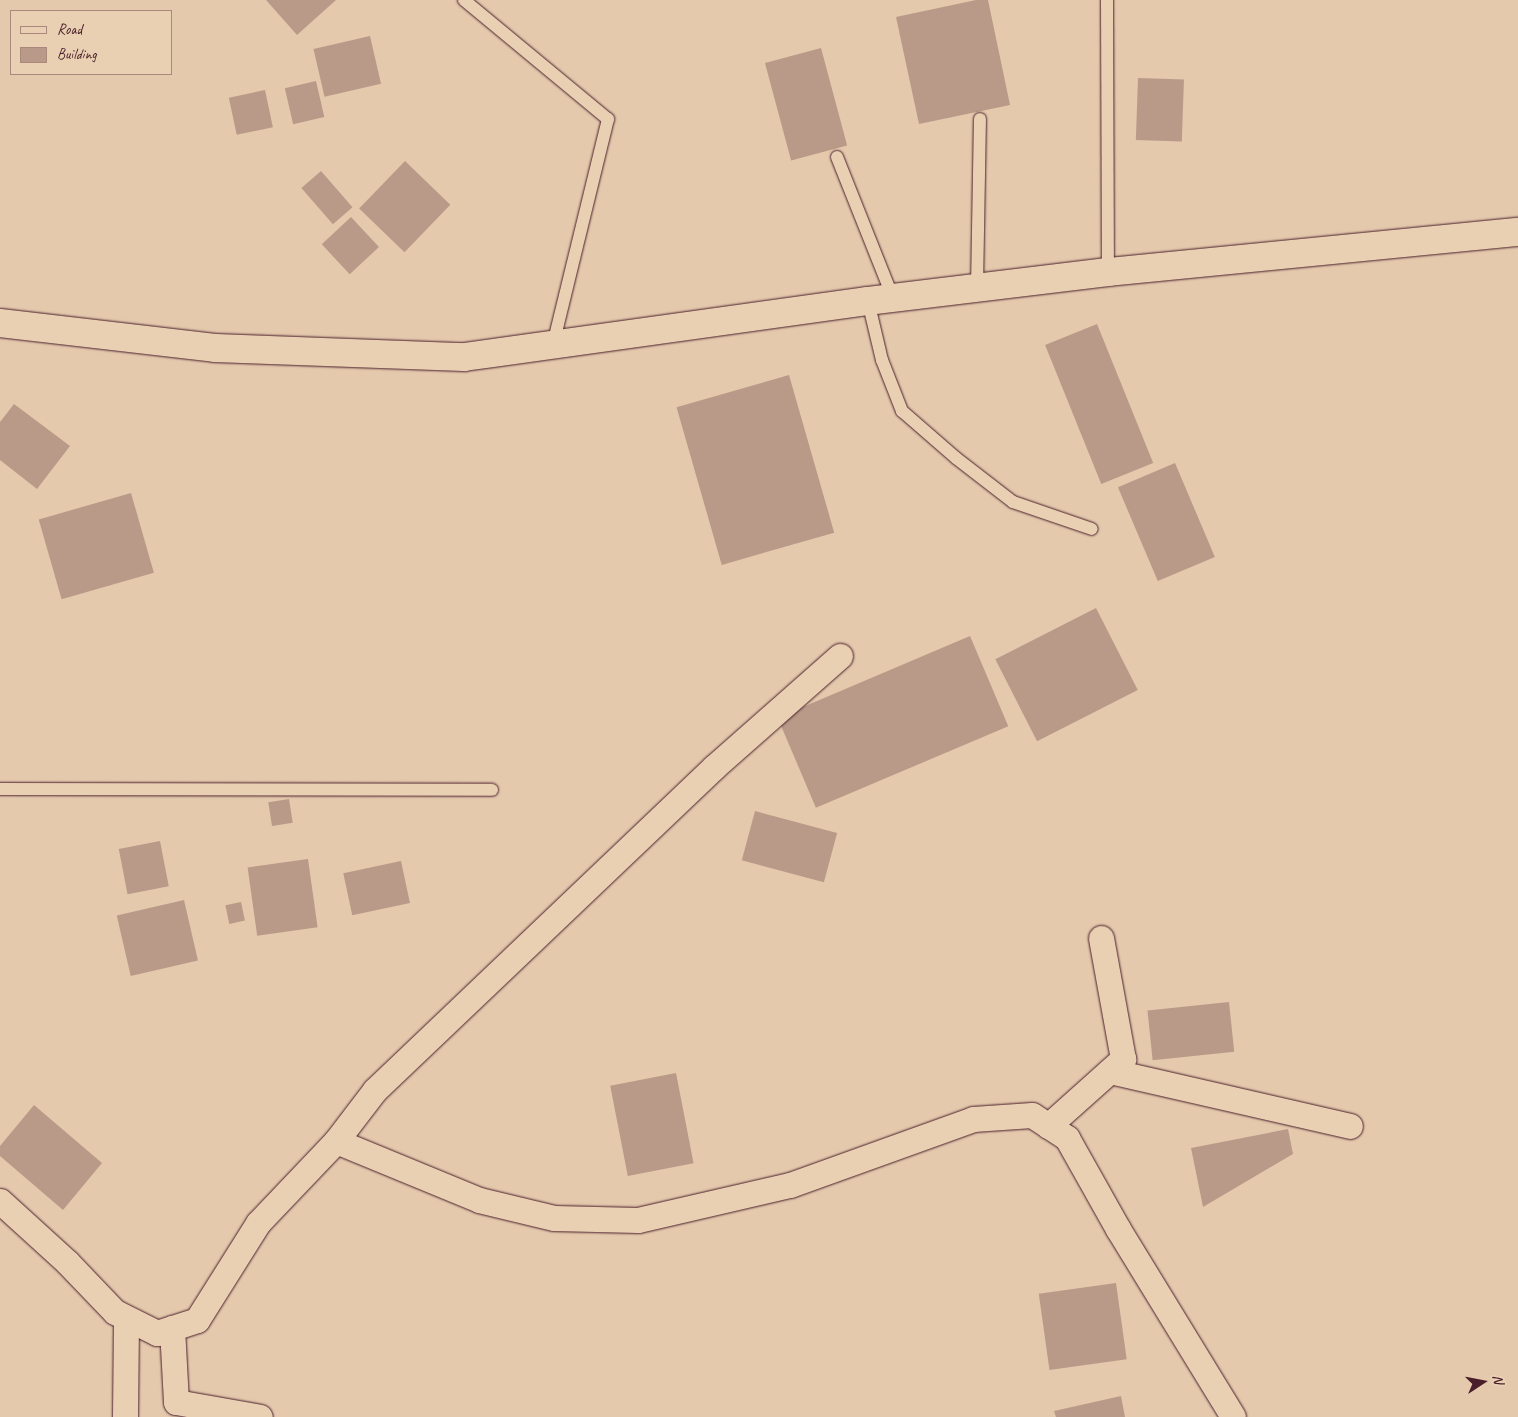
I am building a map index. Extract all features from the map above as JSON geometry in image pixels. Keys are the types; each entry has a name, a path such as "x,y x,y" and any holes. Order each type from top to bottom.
{"main road":[{"path":"0,323 215,348 464,357 880,300 1108,272 1518,232"}],"street":[{"path":"0,1201 67,1262 115,1312 157,1333 197,1320 258,1223 336,1141 375,1090 494,974 714,767 840,656"},
{"path":"1048,1126 1124,1059 1102,938"},
{"path":"1110,1071 1350,1126"},
{"path":"336,1141 479,1200 554,1218 638,1220 790,1185 973,1119 1032,1115 1067,1138 1118,1229 1233,1417"},
{"path":"125,1417 126,1318"},
{"path":"172,1328 176,1402 260,1417"}],"lane":[{"path":"464,0 608,119 553,344"},
{"path":"1106,0 1108,272"},
{"path":"977,288 980,119"},
{"path":"837,157 880,300 882,360 902,411 956,458 1013,502 1092,529"},
{"path":"0,789 492,790"}],"building":[{"path":"266,0 336,0 297,35"},
{"path":"976,0 988,0 1010,105 919,124 896,17"},
{"path":"370,36 381,84 325,97 313,49"},
{"path":"821,48 847,146 791,161 765,63"},
{"path":"1138,78 1184,80 1182,142 1136,140"},
{"path":"316,81 324,117 293,124 285,88"},
{"path":"265,90 273,127 237,135 229,98"},
{"path":"405,161 450,205 404,252 359,208"},
{"path":"321,171 352,207 333,224 301,188"},
{"path":"351,217 379,247 350,274 322,244"},
{"path":"1097,324 1153,463 1101,484 1045,345"},
{"path":"789,375 834,533 722,565 677,407"},
{"path":"14,404 70,446 37,489 0,460 0,422"},
{"path":"1175,463 1215,557 1158,581 1118,487"},
{"path":"131,493 154,573 62,599 39,519"},
{"path":"1096,608 1138,690 1037,741 995,659"},
{"path":"970,636 1008,726 816,808 778,718"},
{"path":"289,799 293,823 272,826 268,802"},
{"path":"755,811 837,833 824,882 742,860"},
{"path":"160,841 169,886 128,894 119,849"},
{"path":"308,859 318,927 257,936 248,867"},
{"path":"401,861 410,903 352,915 343,873"},
{"path":"184,900 198,960 131,976 117,916"},
{"path":"241,902 245,921 229,924 225,905"},
{"path":"1229,1002 1234,1052 1153,1060 1147,1011"},
{"path":"676,1073 694,1163 628,1176 610,1086"},
{"path":"34,1105 102,1163 63,1210 0,1156 0,1146"},
{"path":"1288,1129 1293,1154 1203,1207 1191,1148"},
{"path":"1116,1283 1127,1359 1049,1370 1039,1294"},
{"path":"1121,1396 1125,1417 1056,1417 1054,1411"}]}
